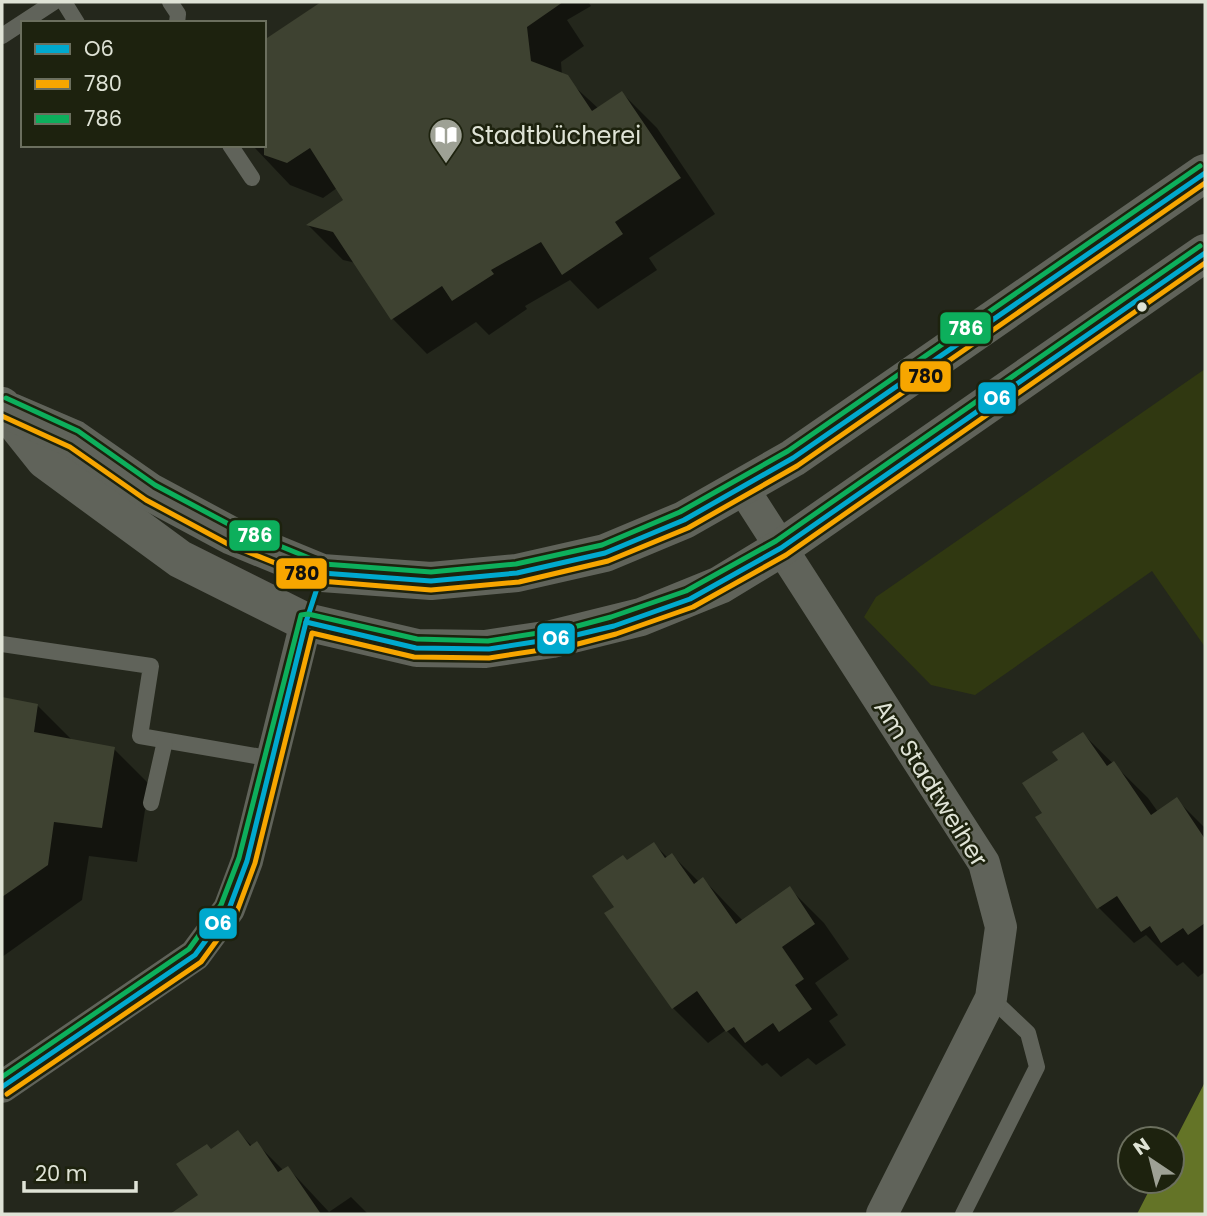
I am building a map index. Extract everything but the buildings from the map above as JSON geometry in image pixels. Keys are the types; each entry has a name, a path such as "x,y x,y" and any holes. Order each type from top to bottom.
{"street":[{"path":"5,409 74,439 150,492 232,536 322,573 431,581 517,573 605,553 684,520 793,458 1205,173"},
{"path":"5,409 45,460 180,559 306,622 417,648 485,649 552,639 641,617 720,585 781,548 1021,384 1205,253"},
{"name":"Am Stadtweiher","path":"742,487 984,863 1001,927 992,998 881,1214"},
{"path":"2,1087 195,955 229,909 247,861 306,622 322,573"}],"lane":[{"path":"25,21 54,2"},
{"path":"64,2 77,21"},
{"path":"170,2 178,15 177,21"},
{"path":"2,36 21,24"},
{"path":"231,147 252,178"},
{"path":"2,644 152,666 140,736 273,759"},
{"path":"151,803 165,741"},
{"path":"963,1214 1037,1067 1028,1033 992,998"}],"shaded area":[{"path":"1205,369 1205,647 1152,571 975,695 931,685 864,617 876,597"},
{"path":"1205,1082 1205,1214 1137,1214 1147,1195 1186,1195 1186,1125 1183,1125"}],"transit line":[{"name":"786","path":"6,398 78,431 155,485 236,528 324,564 431,572 516,564 602,545 680,512 788,451 1200,166"},
{"name":"O6","path":"2,1087 195,955 229,909 247,861 306,622 322,573 431,581 517,573 605,553 684,520 793,458 1205,173"},
{"name":"780","path":"2,416 70,447 146,500 228,544 320,581 431,590 519,582 608,561 688,528 797,466 1205,183"},
{"name":"786","path":"2,1077 189,949 221,905 239,858 301,615 308,614 417,639 488,641 570,628 686,591 776,541 1200,246"},
{"name":"O6","path":"306,622 416,648 489,649 572,636 614,626 690,599 781,548 1205,253"},
{"name":"780","path":"7,1094 201,962 236,914 255,863 312,633 414,657 489,658 574,645 616,634 693,607 786,555 1205,263"}],"place":[{"name":"Stadtbücherei","path":"446,165"}]}
